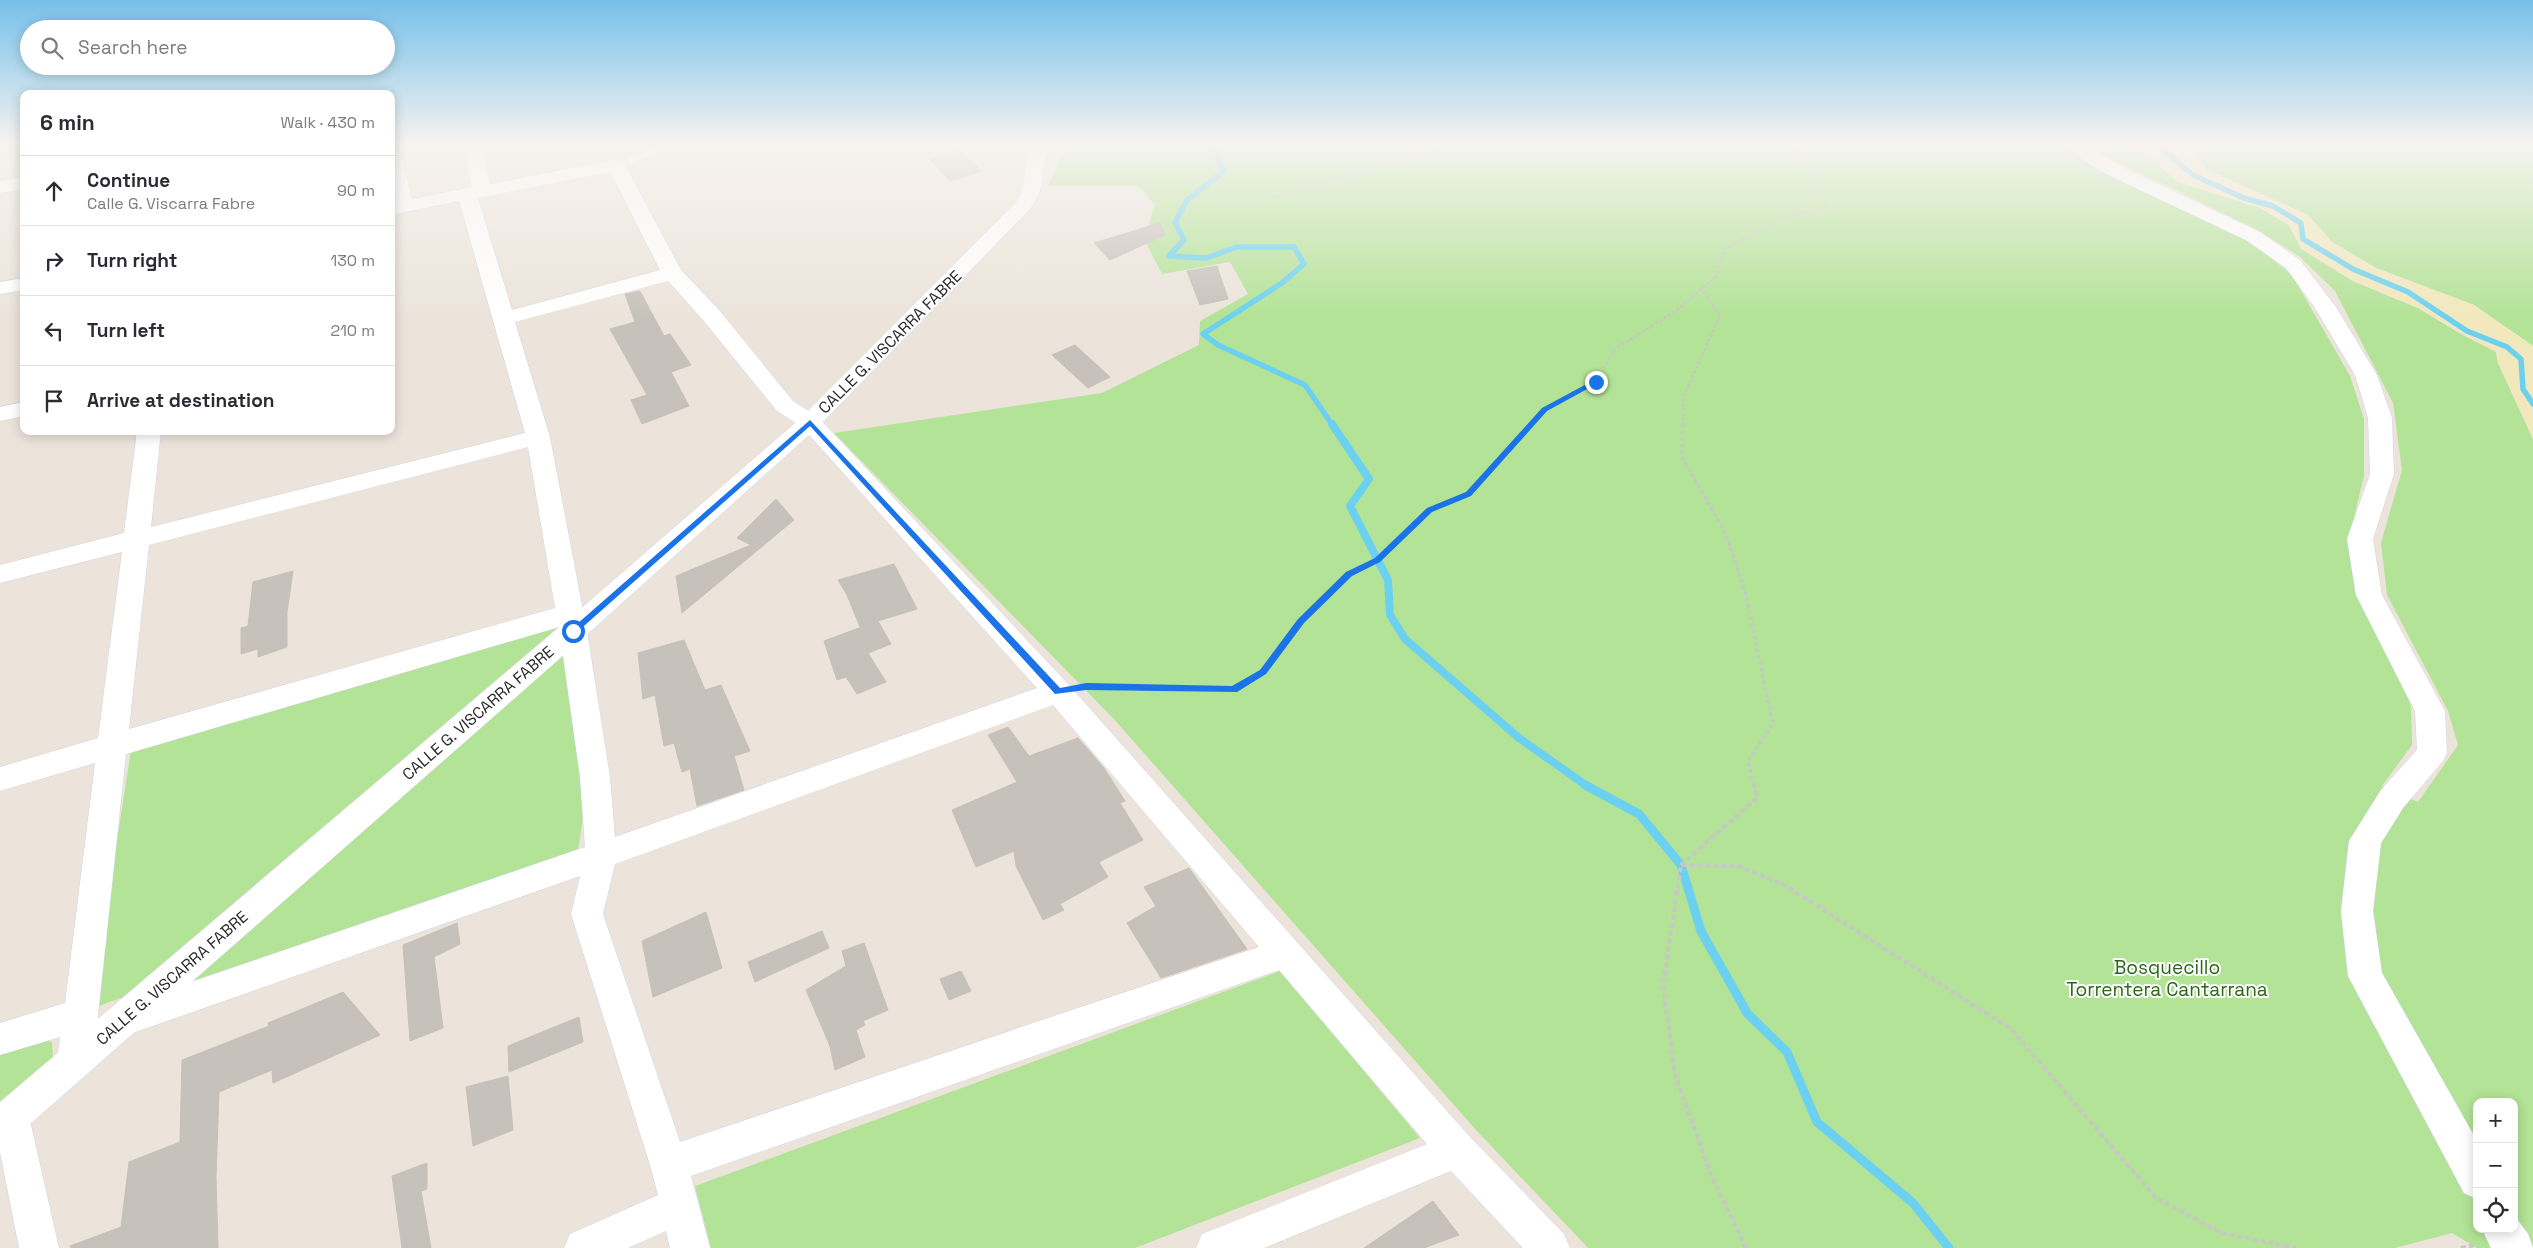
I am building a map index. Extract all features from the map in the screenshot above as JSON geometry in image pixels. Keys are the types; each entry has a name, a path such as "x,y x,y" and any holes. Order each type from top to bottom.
{"street":[{"path":"398,208 425,202"},
{"path":"476,202 503,318 538,437 572,623 595,776 601,855 587,914 669,1165 690,1248"},
{"path":"635,202 672,273 711,316 785,406 810,422 1058,692 1457,1150 1550,1248"},
{"name":"CALLE G. VISCARRA FABRE","path":"6,1121 122,1021 572,623 810,422 1011,220 1024,202"},
{"path":"2181,202 2253,236 2293,264 2325,307 2366,375 2380,418 2382,474 2360,539 2369,595 2430,711 2432,752 2392,799 2365,841 2357,911 2365,976 2454,1134 2473,1172"},
{"path":"503,318 672,273"},
{"path":"0,288 20,285"},
{"path":"0,414 20,410"},
{"path":"75,1062 138,539 149,435"},
{"path":"0,574 538,437"},
{"path":"0,779 112,745 572,623"},
{"path":"122,1021 601,855 1058,692"},
{"path":"669,1165 1286,953"},
{"path":"0,1039 81,1014"},
{"path":"6,1121 39,1248"},
{"path":"1216,1248 1457,1150"},
{"path":"584,1248 679,1205"},
{"path":"2505,1233 2514,1248"}],"path":[{"path":"1058,692 1086,686 1234,690 1263,672 1301,621 1349,574 1378,560 1429,510 1468,494 1545,410 1596,382 1615,350 1676,310 1716,276 1724,249 1788,217 1826,208 1824,202"},
{"path":"1702,288 1720,316 1683,397 1682,457 1726,534 1746,596 1773,724 1748,761 1757,798 1681,865 1663,986 1675,1075 1711,1175 1746,1248"},
{"path":"1681,865 1738,866 1783,884 2012,1029 2155,1197 2221,1233 2296,1248"}],"green space":[{"name":"Bosquecillo Torrentera Cantarrana","path":"1153,202 2167,202 2251,242 2292,275 2350,376 2364,419 2364,476 2349,538 2355,593 2411,705 2412,745 2382,786 2418,802 2458,745 2448,711 2387,595 2381,543 2402,470 2393,403 2335,291 2300,257 2256,229 2201,202 2242,202 2260,208 2289,225 2301,249 2353,281 2418,308 2459,333 2496,352 2498,363 2533,439 2533,1248 2477,1248 2452,1233 2395,1248 1588,1248 1476,1130 1113,718 834,433 1102,393 1199,345 1200,321 1248,294 1230,262 1162,274 1144,239 1155,205"},
{"path":"2279,202 2533,202 2533,346 2474,305 2376,268 2332,242 2308,215"},
{"path":"557,628 123,997 91,1009 131,750"},
{"path":"566,652 590,772 578,851 173,993"},
{"path":"1280,971 1420,1138 1135,1248 711,1248 695,1186"},
{"path":"34,1039 52,1042 53,1058 0,1108 0,1049"}],"sand":[{"path":"2242,202 2279,202 2308,215 2332,242 2376,268 2474,305 2533,346 2533,439 2498,363 2496,352 2418,308 2353,281 2301,248 2289,225 2260,208"}],"building":[{"path":"1160,223 1165,235 1110,260 1094,243"},
{"path":"1217,266 1228,299 1200,305 1187,271"},
{"path":"640,291 664,336 670,334 691,365 671,372 689,406 642,424 631,400 647,395 610,329 635,322 625,294"},
{"path":"1075,345 1110,377 1088,388 1052,355"},
{"path":"776,499 794,520 682,613 676,576 751,545 737,538"},
{"path":"894,564 917,609 878,621 891,644 868,653 886,682 857,694 846,677 837,680 824,641 875,622 860,627 847,595 838,580"},
{"path":"293,571 287,612 287,647 258,657 258,649 241,654 241,628 248,626 253,582"},
{"path":"684,640 705,690 721,685 750,751 734,756 744,790 697,806 690,769 682,772 674,743 664,746 655,695 643,699 638,653"},
{"path":"1008,727 1029,756 1078,738 1104,768 1125,801 1120,803 1143,840 1099,862 1108,877 1060,904 1064,910 1043,920 1016,866 1014,851 976,867 952,810 1017,782 988,735"},
{"path":"1189,868 1247,949 1161,978 1127,923 1156,906 1144,887"},
{"path":"706,912 722,968 653,997 642,941"},
{"path":"457,923 460,944 434,957 443,1028 410,1041 403,945"},
{"path":"822,931 829,948 755,982 748,962"},
{"path":"864,943 888,1010 863,1021 865,1025 856,1030 865,1057 835,1070 830,1046 806,990 846,966 842,951"},
{"path":"961,971 971,991 949,1000 940,979"},
{"path":"343,992 380,1035 273,1083 272,1070 219,1092 216,1177 218,1248 71,1248 70,1246 121,1227 129,1162 180,1142 182,1060 269,1026 268,1023"},
{"path":"579,1017 583,1042 509,1072 508,1046"},
{"path":"508,1076 513,1130 473,1146 466,1087"},
{"path":"427,1163 427,1189 421,1191 431,1248 402,1248 392,1176"},
{"path":"1433,1201 1459,1235 1424,1248 1364,1248"}],"waterway":[{"path":"1186,202 1175,222 1184,240 1169,256 1206,258 1237,247 1294,247 1304,264 1282,283 1203,334 1218,345 1305,385 1333,426"},
{"path":"2259,202 2273,206 2301,223 2303,239 2353,269 2408,292 2467,331 2507,347 2521,359 2523,389 2533,404"},
{"path":"1332,424 1369,479 1350,506 1388,580 1390,615 1405,639 1519,738 1587,786"},
{"path":"1585,785 1639,814 1681,865 1701,931 1747,1013 1787,1052 1817,1122 1913,1203 1949,1248"}],"route":[{"path":"573,631 810,422 1058,692 1086,686 1234,690 1263,672 1301,621 1349,574 1378,560 1429,510 1468,494 1545,410 1596,382"}]}
